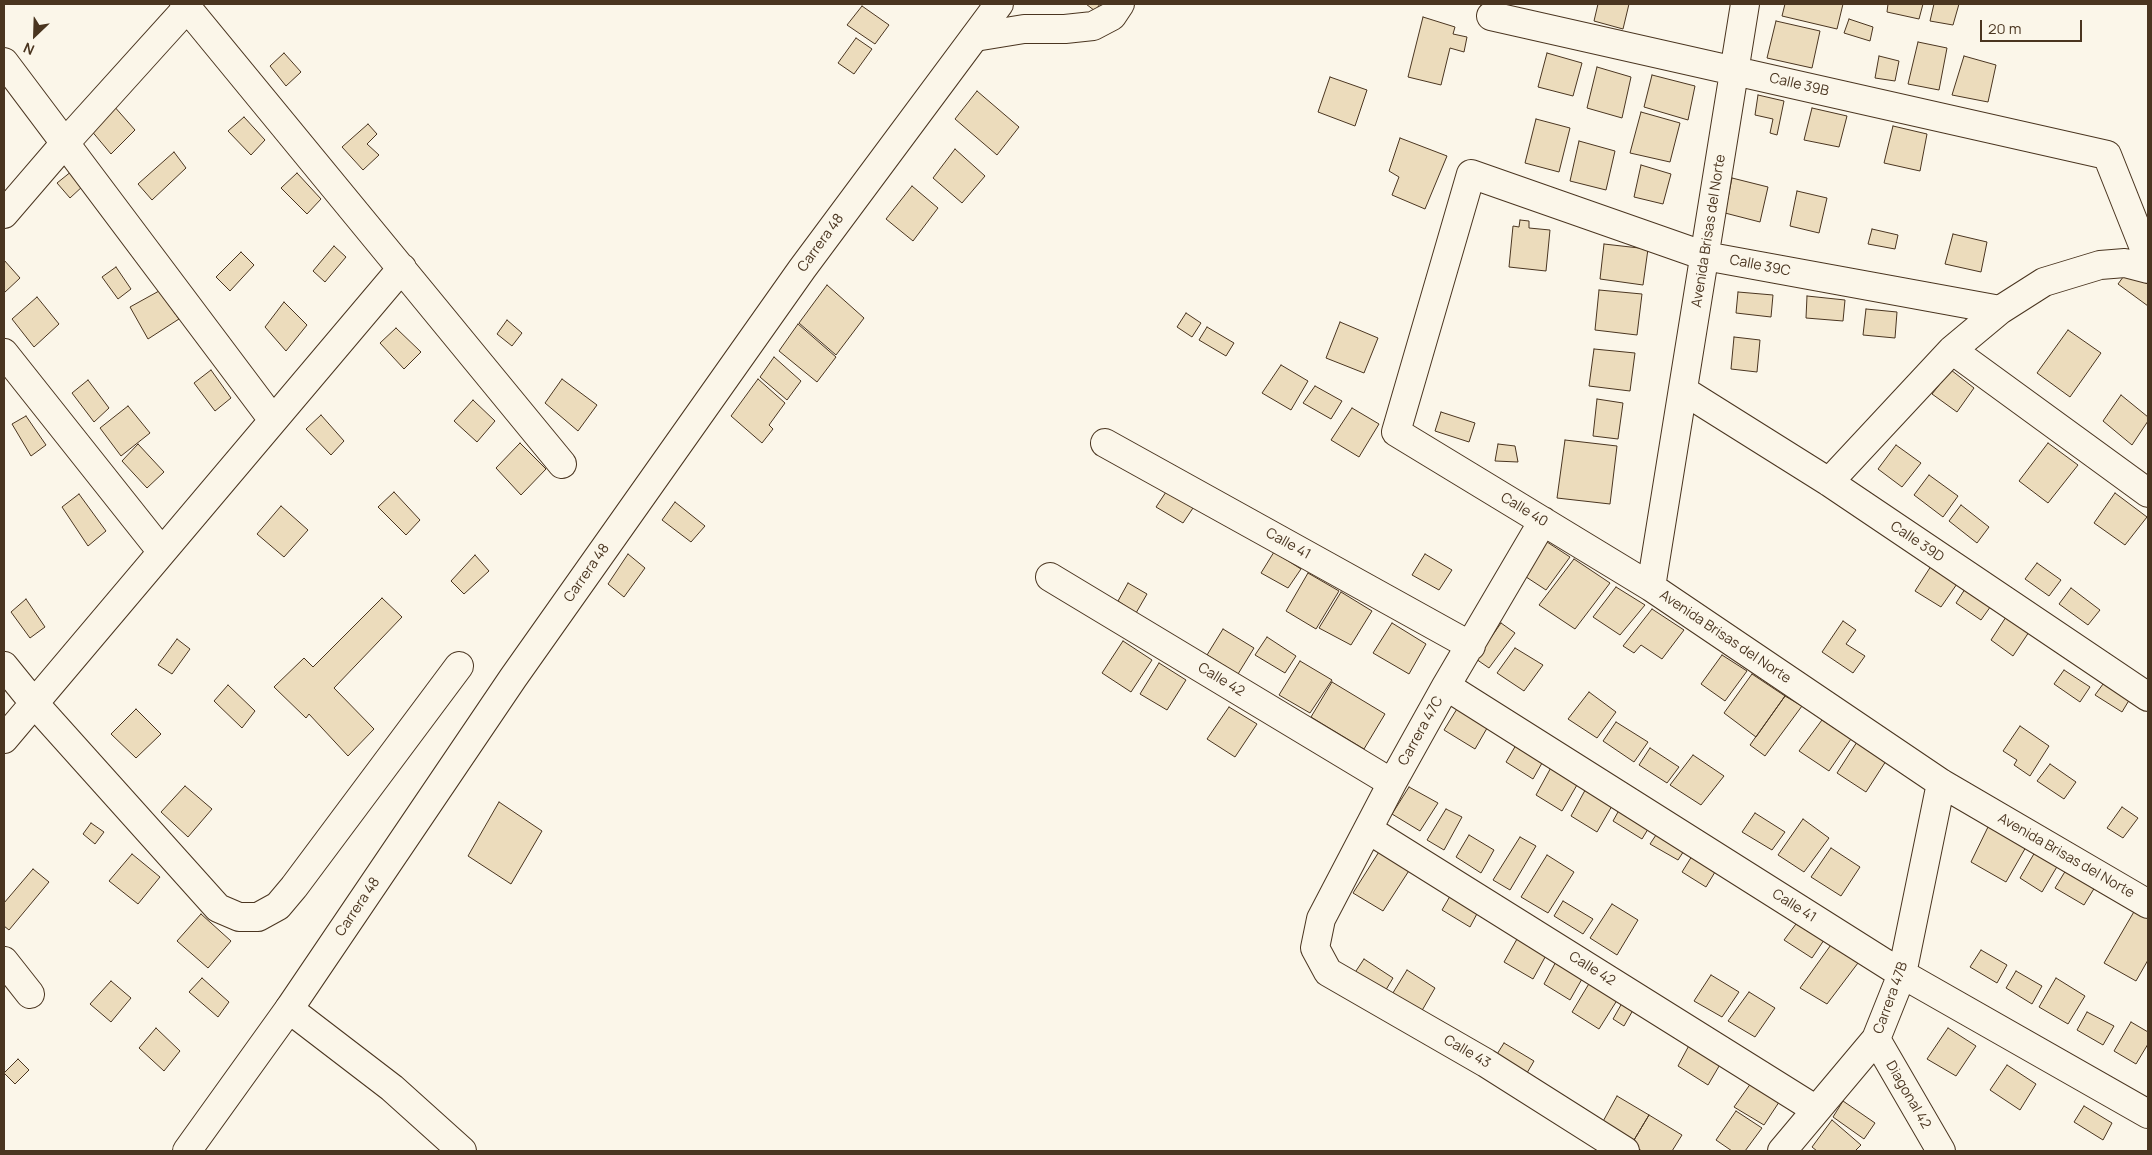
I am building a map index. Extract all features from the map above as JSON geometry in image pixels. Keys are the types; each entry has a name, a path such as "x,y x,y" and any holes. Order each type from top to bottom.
{"street":[{"name":"Carrera 48","path":"187,1151 289,1009 513,678 802,269 999,4"},
{"path":"975,37 1024,29 1065,29 1093,26 1112,16 1120,4"},
{"name":"Avenida Brisas del Norte","path":"1745,4 1651,587 1941,783 2148,904"},
{"path":"4,214 185,6 562,464"},
{"name":"Calle 39B","path":"1491,16 2107,154 2148,258"},
{"path":"4,62 273,420"},
{"name":"Calle 39C","path":"1396,432 1471,174 1705,256 2000,310"},
{"path":"1829,482 1952,350 2000,310 2044,282 2100,265 2125,264 2148,269"},
{"path":"4,739 402,268"},
{"path":"1952,350 2148,492"},
{"path":"4,353 162,552"},
{"name":"Calle 39D","path":"1684,391 1829,482 2148,697"},
{"name":"Calle 40","path":"1396,432 1651,587"},
{"name":"Calle 41","path":"1105,443 1471,646"},
{"name":"Carrera 47C","path":"1315,948 1321,919 1392,783 1446,686 1543,521"},
{"name":"Calle 42","path":"1050,577 1392,783"},
{"path":"4,666 34,703 218,908 239,917 258,917 278,906 460,666"},
{"name":"Calle 41","path":"1446,686 1902,974 2148,1114"},
{"name":"Carrera 47B","path":"1782,1151 1876,1039 1902,974 1941,783"},
{"name":"Calle 42","path":"1369,830 1816,1109"},
{"name":"Calle 43","path":"1315,948 1328,972 1486,1063 1625,1151"},
{"path":"4,961 30,994"},
{"path":"289,1009 392,1088 462,1151"},
{"name":"Diagonal 42","path":"1876,1039 1941,1151"}],"building":[{"path":"1086,4 1100,4 1095,11"},
{"path":"1598,4 1629,4 1623,29 1594,21"},
{"path":"1785,4 1843,4 1837,29 1782,16"},
{"path":"1888,4 1923,4 1919,19 1887,12"},
{"path":"1934,4 1959,4 1953,25 1930,21"},
{"path":"862,6 889,25 875,44 847,25"},
{"path":"1423,17 1455,27 1453,34 1467,37 1464,52 1450,48 1441,85 1408,77"},
{"path":"1849,19 1873,27 1870,41 1844,33"},
{"path":"1776,21 1820,31 1812,68 1767,58"},
{"path":"856,38 872,49 854,74 838,63"},
{"path":"1918,42 1947,48 1939,90 1908,84"},
{"path":"284,53 301,72 286,86 270,66"},
{"path":"1547,53 1582,63 1573,96 1538,87"},
{"path":"1879,56 1899,61 1895,81 1875,78"},
{"path":"1964,56 1996,65 1988,102 1952,95"},
{"path":"1597,67 1631,77 1622,118 1587,108"},
{"path":"1652,75 1695,86 1688,120 1644,107"},
{"path":"1330,77 1367,90 1355,126 1318,112"},
{"path":"977,91 1019,127 997,155 955,119"},
{"path":"1758,95 1784,101 1777,135 1770,133 1773,119 1755,115"},
{"path":"113,105 135,130 111,154 90,129"},
{"path":"1812,108 1847,116 1839,147 1804,140"},
{"path":"1641,112 1680,123 1670,162 1630,153"},
{"path":"244,117 265,140 251,155 228,131"},
{"path":"1536,119 1570,128 1559,172 1525,163"},
{"path":"368,124 377,134 367,144 379,155 363,170 342,147"},
{"path":"1893,126 1927,134 1920,171 1884,163"},
{"path":"1400,138 1447,156 1425,209 1392,195 1399,177 1389,171"},
{"path":"1579,141 1615,151 1606,190 1570,181"},
{"path":"955,149 985,176 962,203 933,178"},
{"path":"174,152 186,168 152,200 138,184"},
{"path":"1641,165 1671,174 1663,204 1634,197"},
{"path":"72,171 84,185 70,198 57,183"},
{"path":"297,173 321,199 307,214 281,188"},
{"path":"1732,178 1768,187 1760,222 1725,213"},
{"path":"912,186 938,208 913,241 886,219"},
{"path":"1797,191 1827,198 1819,233 1790,226"},
{"path":"1520,220 1529,221 1529,228 1550,230 1546,271 1509,267 1513,226 1519,227"},
{"path":"1872,229 1898,235 1895,249 1868,244"},
{"path":"1953,234 1987,242 1981,272 1945,264"},
{"path":"1604,244 1648,249 1643,285 1600,279"},
{"path":"334,246 346,257 325,282 313,271"},
{"path":"241,252 254,265 230,291 216,277"},
{"path":"4,260 20,278 4,293"},
{"path":"116,267 131,289 118,299 102,277"},
{"path":"2129,269 2148,283 2148,306 2118,284"},
{"path":"827,285 864,318 836,355 799,323"},
{"path":"1599,290 1642,294 1637,335 1595,330"},
{"path":"159,291 179,319 148,339 130,307"},
{"path":"1738,292 1773,295 1771,317 1736,313"},
{"path":"1807,296 1845,300 1843,321 1806,318"},
{"path":"37,297 59,324 34,347 12,319"},
{"path":"284,302 307,325 286,351 265,327"},
{"path":"1866,309 1897,312 1895,338 1863,335"},
{"path":"1186,313 1201,323 1192,337 1177,327"},
{"path":"507,320 522,333 512,346 497,334"},
{"path":"1340,322 1378,338 1364,373 1326,358"},
{"path":"798,324 836,357 817,382 779,351"},
{"path":"1207,327 1234,343 1226,356 1199,340"},
{"path":"396,328 421,352 404,369 380,343"},
{"path":"2068,330 2101,353 2070,397 2037,373"},
{"path":"1734,337 1760,340 1757,372 1731,369"},
{"path":"1594,349 1635,353 1630,391 1589,386"},
{"path":"774,357 801,381 787,400 760,377"},
{"path":"1281,365 1308,381 1291,410 1262,393"},
{"path":"211,370 231,398 215,411 194,383"},
{"path":"1951,370 1974,388 1957,412 1932,394"},
{"path":"562,379 597,405 578,431 545,403"},
{"path":"758,379 785,403 769,425 773,429 762,443 731,416"},
{"path":"88,380 109,408 94,422 72,393"},
{"path":"1315,386 1342,401 1331,419 1303,403"},
{"path":"2121,395 2148,417 2148,421 2132,445 2103,421"},
{"path":"1597,399 1623,403 1618,439 1593,436"},
{"path":"473,400 495,421 477,442 454,421"},
{"path":"128,406 150,433 121,456 100,428"},
{"path":"1352,408 1379,424 1359,457 1331,440"},
{"path":"1441,412 1475,423 1469,442 1435,431"},
{"path":"321,415 344,441 331,455 306,429"},
{"path":"26,416 46,445 31,456 12,424"},
{"path":"1565,440 1617,446 1610,504 1557,498"},
{"path":"520,443 546,469 521,495 496,468"},
{"path":"2048,443 2078,465 2048,503 2019,481"},
{"path":"138,444 164,472 147,488 122,461"},
{"path":"1498,444 1515,446 1518,462 1495,461"},
{"path":"1896,445 1921,463 1902,487 1878,469"},
{"path":"1929,475 1958,496 1943,517 1914,495"},
{"path":"1168,489 1195,505 1183,523 1156,507"},
{"path":"394,492 420,520 406,535 378,507"},
{"path":"2115,493 2147,517 2125,545 2094,523"},
{"path":"79,494 106,531 88,546 62,507"},
{"path":"675,502 705,526 691,542 662,520"},
{"path":"1961,505 1989,527 1977,543 1949,521"},
{"path":"281,506 308,530 284,557 257,534"},
{"path":"1541,538 1570,557 1546,590 1517,571"},
{"path":"1274,552 1301,569 1288,588 1261,573"},
{"path":"628,554 645,568 624,597 608,584"},
{"path":"1425,554 1452,570 1439,590 1412,575"},
{"path":"475,555 489,571 464,594 451,581"},
{"path":"1574,559 1610,583 1575,629 1539,605"},
{"path":"1933,563 1959,581 1941,607 1915,591"},
{"path":"2037,563 2061,580 2049,596 2025,579"},
{"path":"1308,573 1339,591 1316,629 1286,611"},
{"path":"1128,583 1147,594 1136,613 1118,601"},
{"path":"1967,586 1993,603 1981,620 1956,603"},
{"path":"1616,587 1645,605 1620,635 1593,617"},
{"path":"2071,588 2100,610 2088,625 2059,604"},
{"path":"1341,592 1372,611 1351,645 1319,628"},
{"path":"382,598 402,617 334,688 374,729 348,756 309,714 306,718 274,687 304,658 313,667"},
{"path":"26,599 45,627 30,638 11,612"},
{"path":"1652,609 1684,630 1662,659 1641,645 1634,653 1623,646"},
{"path":"2008,614 2031,629 2013,656 1991,640"},
{"path":"1843,621 1856,630 1846,644 1865,656 1853,673 1822,652"},
{"path":"1392,623 1426,644 1409,674 1373,653"},
{"path":"1501,623 1515,633 1489,668 1476,659"},
{"path":"1223,629 1254,648 1238,674 1207,655"},
{"path":"1267,637 1296,656 1285,673 1255,655"},
{"path":"177,639 190,649 172,674 158,665"},
{"path":"1123,641 1152,660 1131,692 1102,673"},
{"path":"1515,648 1543,665 1524,691 1497,673"},
{"path":"1722,655 1747,671 1725,701 1701,684"},
{"path":"1300,661 1332,680 1310,713 1279,695"},
{"path":"1159,663 1186,680 1167,710 1140,694"},
{"path":"2064,670 2090,687 2080,702 2054,684"},
{"path":"1752,674 1785,696 1756,737 1724,713"},
{"path":"2106,680 2131,697 2122,712 2095,695"},
{"path":"1332,682 1385,714 1364,749 1311,717"},
{"path":"228,685 255,711 242,728 214,701"},
{"path":"1589,692 1616,712 1597,738 1568,719"},
{"path":"1785,696 1802,706 1765,756 1750,745"},
{"path":"1460,704 1490,723 1475,749 1444,730"},
{"path":"1229,707 1257,724 1235,757 1207,739"},
{"path":"136,709 161,734 136,758 111,734"},
{"path":"1822,720 1851,739 1829,771 1799,751"},
{"path":"1616,722 1648,742 1634,762 1603,741"},
{"path":"2020,726 2049,746 2030,776 2014,765 2017,760 2003,751"},
{"path":"1519,740 1546,756 1533,779 1506,762"},
{"path":"1857,742 1886,761 1866,792 1837,773"},
{"path":"1650,748 1679,767 1667,783 1639,765"},
{"path":"1693,755 1724,776 1701,805 1670,785"},
{"path":"1554,762 1581,778 1562,811 1536,795"},
{"path":"2050,764 2076,782 2064,799 2037,781"},
{"path":"1589,783 1616,799 1597,832 1571,816"},
{"path":"185,786 212,809 188,837 161,812"},
{"path":"1409,787 1438,803 1420,831 1392,814"},
{"path":"499,802 542,831 511,884 468,856"},
{"path":"1623,803 1653,821 1642,839 1613,821"},
{"path":"2122,807 2138,818 2123,838 2107,828"},
{"path":"1446,809 1462,817 1444,850 1427,840"},
{"path":"1755,813 1785,832 1772,850 1742,832"},
{"path":"1803,819 1829,838 1804,872 1778,855"},
{"path":"91,823 104,832 95,844 83,834"},
{"path":"1989,825 2026,847 2006,882 1971,862"},
{"path":"1662,826 1689,843 1678,860 1650,844"},
{"path":"1469,835 1494,850 1481,873 1456,857"},
{"path":"1520,837 1536,846 1510,890 1493,880"},
{"path":"1382,847 1412,866 1383,911 1353,893"},
{"path":"1697,848 1721,862 1706,887 1682,872"},
{"path":"1831,848 1860,867 1841,896 1811,877"},
{"path":"2035,852 2058,865 2042,892 2020,878"},
{"path":"132,854 160,877 138,904 109,881"},
{"path":"1547,855 1574,872 1548,913 1521,897"},
{"path":"33,869 49,882 9,930 4,926 4,903"},
{"path":"2066,870 2095,887 2084,905 2055,888"},
{"path":"1453,891 1480,908 1470,927 1442,910"},
{"path":"1563,901 1593,919 1583,934 1554,916"},
{"path":"1612,904 1638,920 1617,955 1590,938"},
{"path":"2135,910 2148,917 2148,960 2136,981 2104,963"},
{"path":"201,914 231,941 208,968 177,941"},
{"path":"1796,924 1824,940 1812,958 1784,940"},
{"path":"1521,932 1549,950 1533,979 1504,962"},
{"path":"1833,942 1861,959 1827,1004 1800,988"},
{"path":"1981,950 2007,965 1997,983 1970,967"},
{"path":"1559,956 1586,972 1570,1000 1544,984"},
{"path":"1364,959 1393,978 1384,993 1354,974"},
{"path":"1407,970 1435,988 1420,1014 1391,996"},
{"path":"2016,971 2042,986 2032,1004 2006,988"},
{"path":"1711,975 1739,992 1722,1017 1694,1001"},
{"path":"1593,977 1621,994 1599,1029 1572,1012"},
{"path":"202,978 229,1002 218,1017 189,992"},
{"path":"2056,978 2085,996 2068,1024 2039,1007"},
{"path":"111,981 131,998 111,1022 90,1004"},
{"path":"1749,992 1775,1008 1755,1037 1728,1021"},
{"path":"1626,996 1637,1003 1624,1026 1613,1019"},
{"path":"2087,1012 2114,1026 2103,1045 2077,1030"},
{"path":"2131,1022 2148,1032 2148,1044 2136,1064 2114,1051"},
{"path":"156,1028 180,1051 164,1071 139,1048"},
{"path":"1948,1028 1976,1046 1956,1076 1927,1059"},
{"path":"1693,1038 1725,1056 1708,1085 1678,1066"},
{"path":"1504,1043 1534,1061 1524,1078 1494,1059"},
{"path":"18,1059 29,1070 15,1084 4,1073"},
{"path":"2007,1065 2036,1084 2020,1110 1990,1090"},
{"path":"1756,1076 1785,1093 1764,1125 1734,1107"},
{"path":"1617,1096 1649,1115 1631,1145 1601,1125"},
{"path":"1843,1101 1875,1123 1864,1139 1833,1117"},
{"path":"2084,1106 2112,1123 2103,1140 2074,1122"},
{"path":"1736,1111 1762,1128 1745,1151 1732,1151 1716,1140"},
{"path":"1649,1115 1682,1135 1672,1151 1642,1151 1631,1145"},
{"path":"1832,1120 1861,1145 1855,1151 1817,1151 1812,1147"}]}
